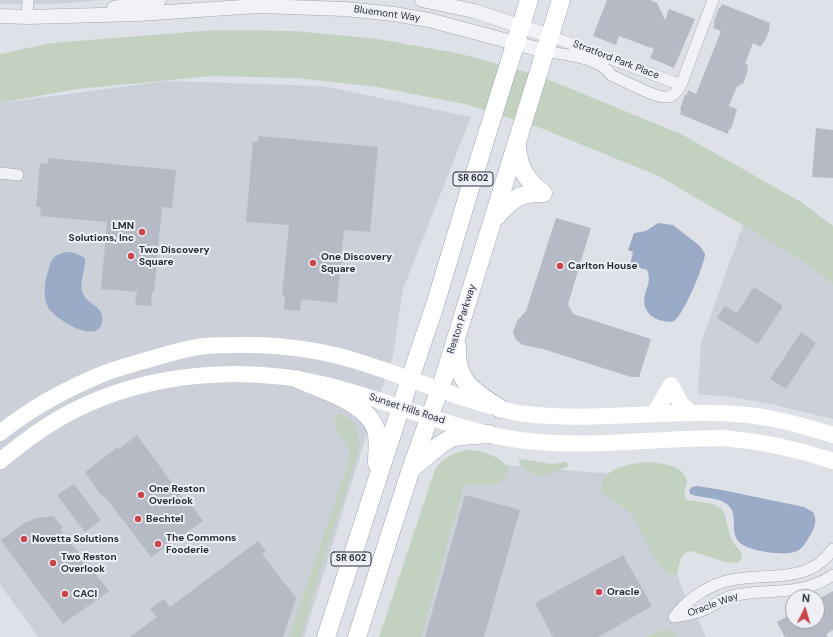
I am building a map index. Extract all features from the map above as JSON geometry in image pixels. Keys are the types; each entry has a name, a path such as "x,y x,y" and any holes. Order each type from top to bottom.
{"main road":[{"name":"SR 602","path":"326,637 435,305 529,0"},
{"name":"Reston Parkway","path":"357,637 458,331 561,0"},
{"path":"493,220 512,200 525,194 543,193 534,187 522,170 518,159 518,140"},
{"path":"458,331 457,352 459,371 468,385 501,409"},
{"path":"0,433 22,416 49,400 87,381 115,370 198,346 273,345 314,350 341,356 462,398 523,414 550,417 612,417 692,413 736,414 768,418 833,435"},
{"name":"Sunset Hills Road","path":"0,461 40,431 75,410 116,392 139,385 173,379 221,374 266,376 326,384 489,434 531,441 566,444 723,438 771,444 833,461"},
{"path":"297,379 353,403 368,415 376,429 377,482"},
{"path":"654,414 671,385 680,404 692,413"},
{"path":"411,470 440,445 451,438 489,434"}],"street":[{"path":"27,17 28,0"},
{"name":"Bluemont Way","path":"81,14 159,0"},
{"name":"Bluemont Way","path":"422,0 452,3 474,12 518,35"},
{"name":"Stratford Park Place","path":"548,43 602,65 608,69 612,75 659,97 668,98 675,93 681,85 713,0"},
{"name":"Bluemont Way","path":"0,16 27,17 81,14 138,14 258,3 394,14 518,35 548,43"},
{"name":"Stratford Park Place","path":"548,43 681,85"},
{"path":"0,173 18,175"},
{"name":"Oracle Way","path":"833,549 821,562 802,572 781,576 731,580 712,586 693,596 683,605 674,617 703,611 729,597 754,593 799,590 818,584 833,575"}],"shaded area":[{"path":"0,0 104,0 53,4 0,4"},
{"path":"166,81 323,86 471,117 403,289 393,356 366,436 304,637 38,637 0,584 0,103"},
{"path":"745,219 833,276 833,419 775,405 732,397 698,394 701,343"},
{"path":"453,461 651,477 681,587 706,637 400,637"}],"green space":[{"path":"216,30 294,31 378,39 461,54 537,75 681,134 801,202 833,226 833,284 802,260 659,176 538,127 465,104 377,87 296,78 212,76 77,89 0,103 0,54 52,43"},
{"path":"338,414 344,415 348,418 355,427 359,449 301,637 289,637 348,464 350,450 337,430 335,416"},
{"path":"467,450 479,451 491,455 502,461 509,470 499,483 492,485 473,484 467,485 463,488 421,637 379,637 434,472 440,463 448,457"},
{"path":"521,459 552,464 566,462 569,466 543,477 538,477 520,465 519,460"},
{"path":"648,462 665,464 681,471 685,475 687,481 685,493 687,500 713,504 721,508 725,515 730,536 734,544 742,553 741,559 737,563 725,562 691,551 684,554 682,557 677,574 671,574 664,570 652,554 631,514 602,493 604,478 609,473 624,466"},
{"path":"664,629 673,632 678,637 647,637"}],"water":[{"path":"658,223 673,225 700,246 705,254 693,289 683,310 674,321 671,322 659,320 651,316 647,311 644,300 649,276 647,270 630,265 633,252 628,250 634,233 646,231"},
{"path":"61,253 75,253 85,258 81,285 83,294 99,309 101,313 102,322 99,329 85,331 76,328 58,318 46,303 46,277 50,264 56,256"},
{"path":"697,486 804,507 813,512 815,519 814,528 803,547 792,553 767,552 750,548 743,545 736,538 733,513 728,505 720,500 690,494 689,490 692,487"}],"building":[{"path":"607,0 650,0 657,3 665,20 669,9 695,19 674,68 650,58 654,49 619,36 616,45 593,36"},
{"path":"722,4 770,23 770,28 761,47 753,43 745,64 748,65 748,70 743,84 741,83 739,87 737,86 729,106 737,109 728,134 680,114 680,109 685,94 687,95 688,90 696,94 721,31 713,28 715,23 713,23"},
{"path":"816,128 833,130 833,178 812,177"},
{"path":"259,136 378,147 370,232 344,230 337,303 301,299 300,311 284,310 285,296 282,295 289,225 246,222 253,142 258,142"},
{"path":"48,158 176,170 172,208 162,207 154,292 152,292 151,306 135,305 137,292 101,289 107,222 40,216 41,207 36,207 40,163 48,164"},
{"name":"Carlton House","path":"556,218 591,228 568,304 573,314 651,339 639,377 631,377 543,349 523,345 516,340 513,332 517,321 526,311"},
{"path":"754,287 783,306 758,344 717,318 725,306 737,313"},
{"path":"801,332 816,343 786,389 770,379"},
{"name":"One Reston Overlook","path":"137,435 185,501 187,499 203,521 151,557 106,498 100,494 85,472 118,447 119,449"},
{"path":"74,484 101,520 85,532 57,495"},
{"path":"465,495 520,510 484,637 425,637"},
{"name":"Two Reston Overlook","path":"53,516 63,528 60,529 109,591 63,624 1,540 24,523 37,518"},
{"path":"258,541 266,551 262,554 296,598 283,637 130,637 157,617 150,609 164,599 170,607"},
{"name":"Oracle","path":"623,555 652,606 598,637 553,637 535,603"},
{"path":"833,591 833,630 826,634 828,637 785,637 777,622 785,618 785,629 825,629 825,596"}],"place":[{"name":"LMN Solutions, Inc","path":"142,232"},
{"name":"Two Discovery Square","path":"131,256"},
{"name":"One Discovery Square","path":"313,263"},
{"name":"Carlton House","path":"560,266"},
{"name":"One Reston Overlook","path":"141,495"},
{"name":"Bechtel","path":"138,519"},
{"name":"Novetta Solutions","path":"24,539"},
{"name":"The Commons Fooderie","path":"158,544"},
{"name":"Two Reston Overlook","path":"53,563"},
{"name":"Oracle","path":"599,592"},
{"name":"CACI","path":"65,594"}]}
